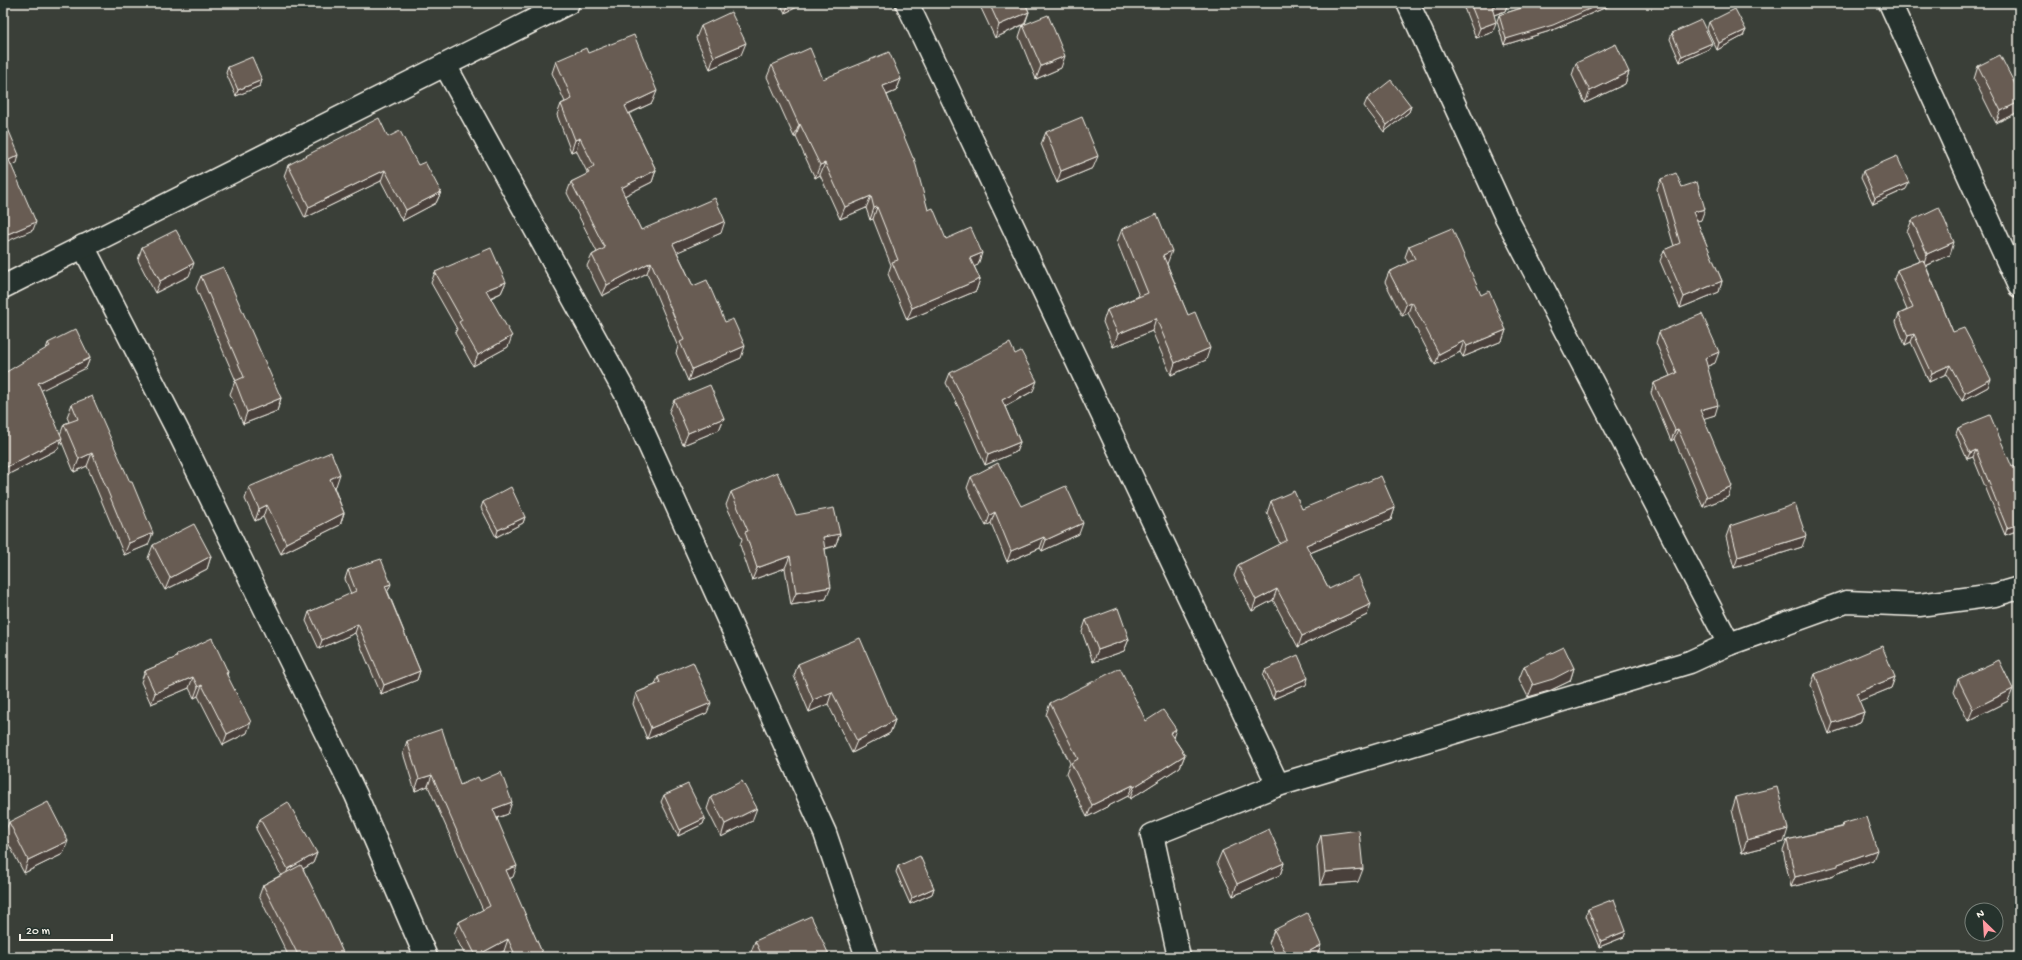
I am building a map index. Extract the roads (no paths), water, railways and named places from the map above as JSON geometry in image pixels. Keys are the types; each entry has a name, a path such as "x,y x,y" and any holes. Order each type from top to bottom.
{"street":[{"path":"3,287 568,3"},
{"path":"907,3 1278,786"},
{"path":"1408,3 1506,217 1729,644"},
{"path":"1890,3 2019,286"},
{"path":"445,64 627,396 826,833 867,957"},
{"path":"83,246 181,437 356,795 426,957"},
{"path":"1178,957 1152,835 1278,786 1690,662 1729,644 1846,602 1919,605 1995,595 2019,588"}]}
